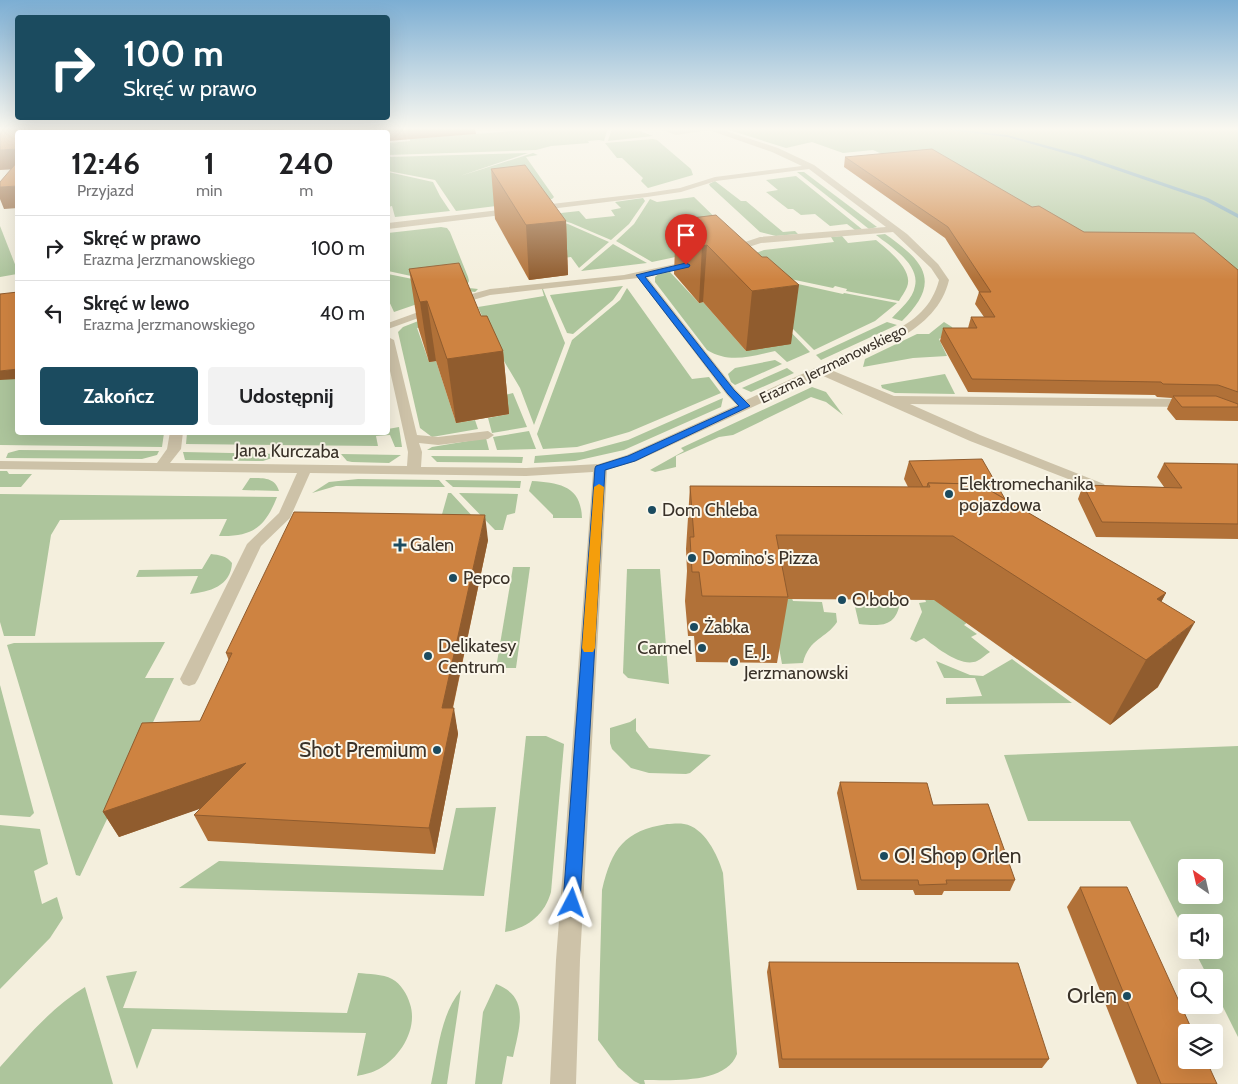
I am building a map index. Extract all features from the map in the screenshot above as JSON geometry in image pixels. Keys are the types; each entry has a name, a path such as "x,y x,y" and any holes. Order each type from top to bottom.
{"street":[{"path":"390,226 647,195 680,190 719,179"},
{"name":"Erazma Jerzmanowskiego","path":"600,468 632,458 822,371 910,326 926,314 942,292 944,280 935,266 904,236 825,179"},
{"path":"720,254 760,240 894,229"},
{"path":"390,325 464,300 503,290 640,275 704,259"},
{"name":"Erazma Jerzmanowskiego","path":"640,275 731,392 745,406"},
{"path":"390,348 415,452 414,471"},
{"path":"822,371 976,438 1099,487"},
{"path":"892,400 1202,404"},
{"path":"160,468 174,449 176,435"},
{"path":"412,438 438,441 488,435"},
{"name":"Jana Kurczaba","path":"0,465 526,472 600,468"},
{"path":"563,1084 568,960 600,468"},
{"path":"189,678 255,544 285,515 305,470"}],"green space":[{"path":"390,179 418,179 433,182 450,211 395,217 392,206 390,206"},
{"path":"428,179 541,179 554,197 552,199 456,211 435,180"},
{"path":"643,179 681,179 648,188 641,181"},
{"path":"799,179 863,230 855,230 847,224 830,226 815,214 801,215 793,209 788,209 766,192 778,190 766,180"},
{"path":"805,179 813,179 877,227 869,229"},
{"path":"938,179 1238,179 1238,278 1080,241"},
{"path":"715,181 741,201 746,201 783,232 795,231 798,234 776,236 760,232 710,186 709,184"},
{"path":"694,197 730,232 685,255 652,262 616,241 634,224 650,199 657,202"},
{"path":"643,198 645,201 629,224 611,240 571,223 543,215 579,211 586,219 615,216 611,210 621,208 615,202"},
{"path":"544,218 568,224 609,242 579,268 571,257 563,258"},
{"path":"0,226 15,264 15,274 0,277"},
{"path":"447,228 468,277 467,285 390,271 390,233"},
{"path":"885,234 916,260 922,269 924,278 922,295 902,321 892,318 912,295 915,278 913,270 903,256 876,235"},
{"path":"842,236 848,243 876,240 899,261 907,274 908,281 907,287 899,301 846,291 847,289 835,286 833,288 724,265 764,250 834,242 831,237"},
{"path":"613,244 647,263 581,271"},
{"path":"726,268 843,294 897,303 875,321 814,350 777,313"},
{"path":"670,272 699,303 703,302 746,351 785,326 810,352 787,362 775,351 749,357 732,358 707,350 655,282 655,277 660,273"},
{"path":"390,274 442,285 478,289 475,292 458,290 394,312 390,303"},
{"path":"623,286 613,300 573,334 567,333 550,295"},
{"path":"627,288 692,379 709,377 721,393 629,432 577,447 543,449 537,434 572,340 620,300"},
{"path":"542,289 565,343 534,425 520,388 495,346 478,307 544,296"},
{"path":"15,296 15,435 164,435 162,447 0,445 0,297"},
{"path":"426,318 434,321 436,325 417,328 429,362 436,361 456,423 475,420 478,429 432,437 420,428 398,332 403,327"},
{"path":"887,322 897,325 821,360 816,355"},
{"path":"944,322 952,327 953,330 939,339 947,356 913,358 863,367 865,359 917,334 929,334"},
{"path":"775,360 782,364 735,385 731,382 728,374 735,368"},
{"path":"787,368 794,373 751,392 742,388"},
{"path":"945,374 955,394 895,393 882,388 881,385"},
{"path":"812,387 826,392 843,415 826,402 811,397 733,435 719,437 676,456 676,467 655,472 650,470 684,451 681,448"},
{"path":"513,393 527,427 492,433 488,418 509,414 501,396"},
{"path":"723,398 721,407 624,450 575,461 534,463 535,456 583,452 628,440"},
{"path":"399,427 402,447 395,447 390,435 390,429"},
{"path":"529,431 536,449 497,450 493,437"},
{"path":"187,435 390,435 376,436 378,446 186,444"},
{"path":"486,438 489,450 427,450 432,447"},
{"path":"19,450 159,451 157,455 142,459 6,458 8,453"},
{"path":"183,452 284,454 263,461 185,460"},
{"path":"341,454 401,455 389,463 352,462 347,461"},
{"path":"431,456 523,457 522,463 437,462"},
{"path":"0,471 7,471 9,474 32,474 21,487 0,487"},
{"path":"250,478 268,479 275,483 279,491 242,490"},
{"path":"358,479 439,480 445,487 336,486 312,493 329,482"},
{"path":"445,480 521,481 520,488 453,487"},
{"path":"532,481 551,483 567,488 578,499 582,518 553,518 553,515 529,491"},
{"path":"448,493 451,493 487,532 381,531 439,525"},
{"path":"459,493 518,494 515,513 507,515 503,530 495,530"},
{"path":"0,494 277,497 268,516 262,523 241,535 219,536 227,519 60,520 51,535 35,636 4,636 0,622"},
{"path":"211,554 228,559 232,563 231,571 228,577 218,586 204,592 190,594 198,576 136,577 139,570 202,569"},
{"path":"513,567 530,567 516,668 496,668"},
{"path":"627,569 660,569 669,684 628,678 623,673"},
{"path":"791,596 793,601 822,602 824,612 836,613 837,622 833,628 809,648 803,663 782,664 774,620 765,619"},
{"path":"925,599 943,599 969,621 964,625 977,634 971,637 990,652 977,661 964,662 949,656 924,638 916,642 910,639 922,612 919,603 926,602"},
{"path":"859,602 900,602 895,617 891,621 886,624 874,625 859,624 855,607 860,607"},
{"path":"165,642 145,678 174,678 80,876 76,875 7,645 14,643"},
{"path":"1012,659 1072,703 946,704 946,698 982,696 975,678 944,678 936,661 970,675 983,676"},
{"path":"0,685 34,813 30,817 0,815"},
{"path":"636,718 636,731 649,748 711,755 690,773 686,774 649,773 631,768 612,749 610,728 630,722"},
{"path":"526,736 546,736 564,744 551,892 545,907 534,919 521,927 505,932"},
{"path":"1238,746 1238,1037 1223,1007 1223,969 1204,969 1199,959 1223,959 1223,914 1178,914 1178,918 1130,821 1028,821 1004,755"},
{"path":"496,807 484,896 179,888 219,861 443,870 456,808"},
{"path":"667,824 684,824 698,830 714,850 723,873 737,1054 731,1064 722,1071 710,1075 683,1080 644,1080 645,1084 640,1084 618,1067 598,1040 602,890 610,863 622,844 640,831"},
{"path":"0,825 40,829 48,864 34,871 42,904 57,897 63,918 50,938 0,989"},
{"path":"137,971 123,1008 347,1013 358,973 380,975 392,979 403,990 410,1004 412,1023 406,1041 387,1064 357,1076 366,1033 152,1029 137,1069 106,976"},
{"path":"496,984 507,990 514,997 518,1005 520,1014 518,1035 513,1057 507,1056 502,1084 475,1084 483,1012"},
{"path":"85,987 113,1084 0,1084 0,1067 29,1034 50,1014"},
{"path":"461,990 447,1084 431,1084 444,1022 448,1011"}],"building":[{"path":"3,179 15,179 15,186 0,187 0,182"},
{"path":"497,179 535,179 566,221 526,225"},
{"path":"877,179 983,179 1032,207 1039,206 1084,232 1194,233 1238,270 1238,392 1218,385 1163,384 1161,382 972,379 943,328 977,328 971,317 995,317 979,292 991,292 948,227"},
{"path":"716,215 762,257 767,257 799,285 752,291 707,245 702,246 676,220"},
{"path":"459,263 481,316 487,316 503,351 447,359 427,301 420,302 409,269"},
{"path":"15,292 15,369 0,371 0,294"},
{"path":"1173,396 1216,396 1238,404 1238,407 1182,407"},
{"path":"982,459 1005,499 979,484 928,483 927,487 923,487 909,461"},
{"path":"1164,463 1238,464 1238,524 1102,522 1083,485 1182,488"},
{"path":"928,483 979,484 1166,593 1157,599 1195,622 1146,660 953,536 776,535 788,597 702,596 699,572 692,572 690,537 694,537 690,486 930,487"},
{"path":"294,512 485,515 442,708 454,708 429,828 194,815 246,763 103,812 142,723 200,721 232,653 226,653"},
{"path":"840,782 927,783 933,805 988,804 1015,880 946,880 947,884 919,885 918,880 861,880"},
{"path":"1080,887 1127,887 1178,999 1178,1014 1185,1014 1189,1024 1178,1024 1178,1069 1210,1069 1217,1084 1161,1084"},
{"name":"Orlen","path":"769,962 1018,963 1049,1059 782,1059"}],"waterway":[{"path":"1146,179 1206,199 1238,216"}],"slow traffic":[{"path":"589,648 599,487"}],"place":[{"name":"Elektromechanika pojazdowa","path":"949,494"},
{"name":"Dom Chleba","path":"652,510"},
{"name":"Galen","path":"400,545"},
{"name":"Domino's Pizza","path":"692,558"},
{"name":"Pepco","path":"453,578"},
{"name":"O.bobo","path":"842,600"},
{"name":"Żabka","path":"694,627"},
{"name":"Carmel","path":"702,648"},
{"name":"Delikatesy Centrum","path":"428,656"},
{"name":"E. J. Jerzmanowski","path":"734,662"},
{"name":"Shot Premium","path":"437,750"},
{"name":"O! Shop Orlen","path":"884,856"},
{"name":"Orlen","path":"1127,996"}],"route":[{"path":"572,903 600,468 632,458 745,406 731,392 640,275 686,265"}]}
